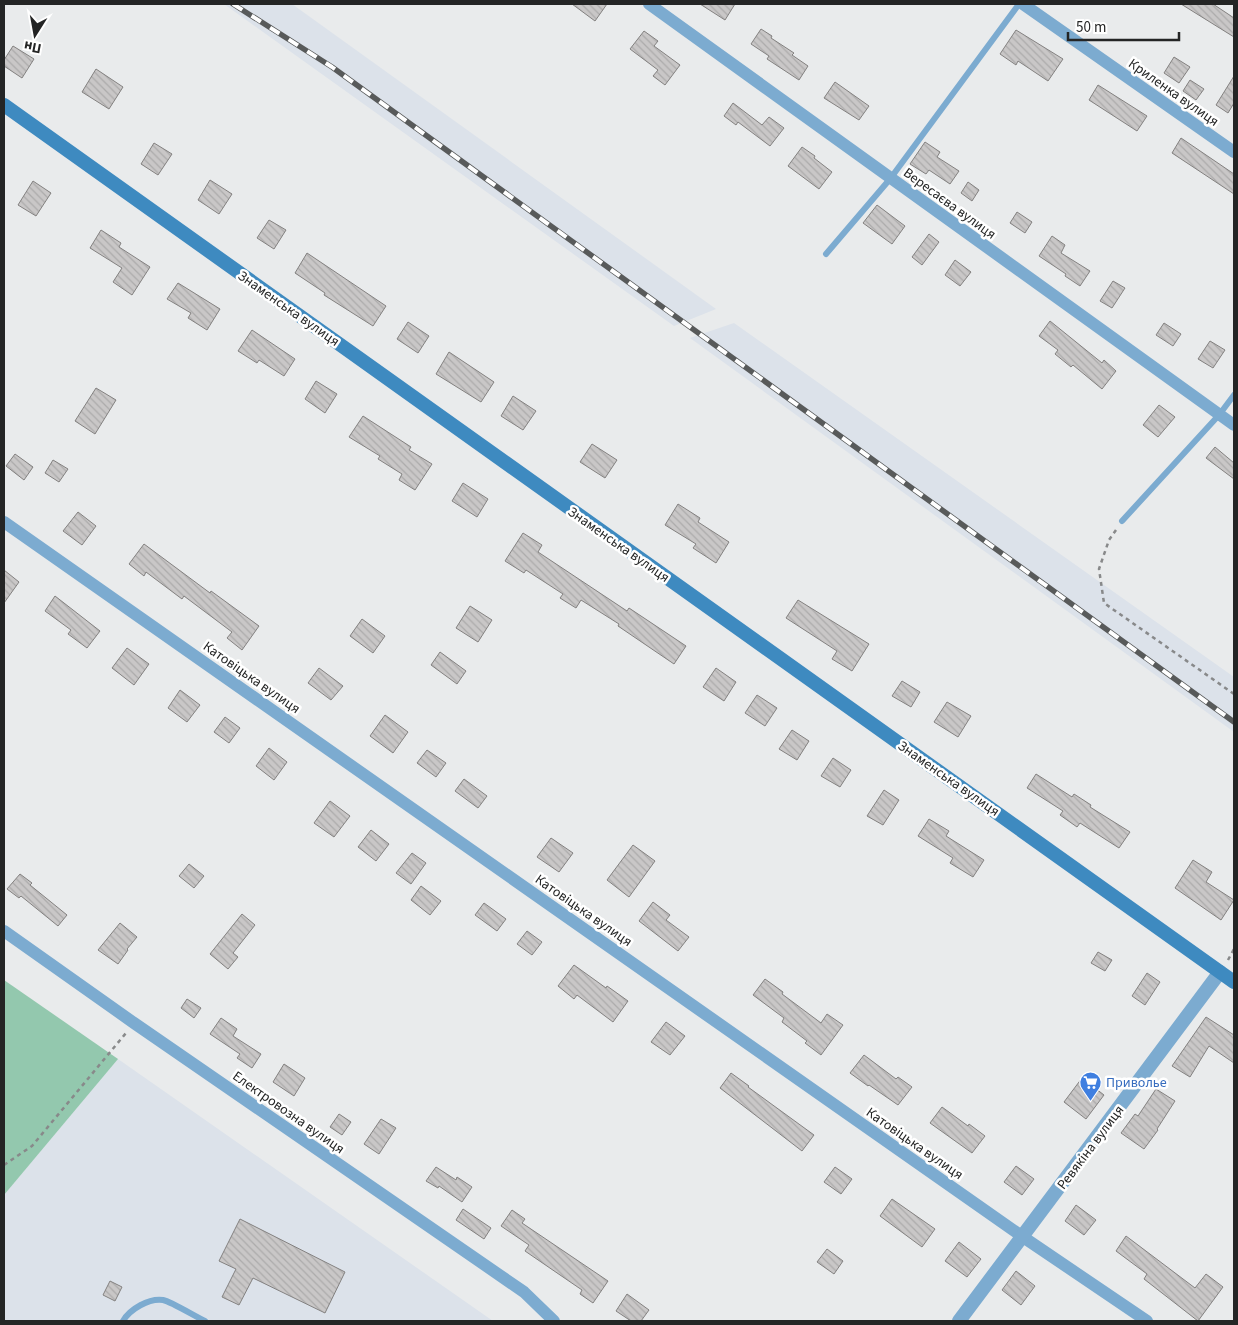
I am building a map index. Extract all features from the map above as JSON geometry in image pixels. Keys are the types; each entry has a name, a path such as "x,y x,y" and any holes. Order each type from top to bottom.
{"main road":[{"name":"Знаменська вулиця","path":"4,105 1234,982"}],"street":[{"name":"Вересаєва вулиця","path":"649,4 1234,426"},
{"name":"Криленка вулиця","path":"1023,4 1234,152"},
{"name":"Катовіцька вулиця","path":"4,522 1023,1237 1147,1321"},
{"name":"Електровозна вулиця","path":"4,931 524,1292 554,1321"},
{"name":"Ревякіна вулиця","path":"959,1321 1220,972"}],"lane":[{"path":"826,254 890,179 1019,4"},
{"path":"1122,521 1219,415 1234,395"},
{"path":"124,1321 126,1315 142,1304 162,1300 205,1321"}],"path":[{"path":"1122,521 1109,540 1099,569 1104,603 1234,694"},
{"path":"4,1165 32,1146 134,1023"}],"shaded area":[{"path":"224,4 292,4 716,309 674,326"},
{"path":"734,323 1234,677 1234,732 690,338"},
{"path":"118,1059 493,1321 4,1321 4,1195"}],"green space":[{"path":"4,980 118,1059 4,1195"}],"building":[{"path":"572,4 607,4 595,21"},
{"path":"700,4 735,4 725,20"},
{"path":"1181,4 1213,4 1234,18 1234,37"},
{"path":"761,29 794,53 792,55 808,66 799,80 767,59 769,56 751,44"},
{"path":"1016,30 1063,59 1048,81 1018,61 1016,65 1000,54"},
{"path":"644,31 658,41 654,46 680,65 665,85 653,76 658,70 630,49"},
{"path":"13,46 34,59 22,78 4,66 4,60"},
{"path":"1174,57 1190,67 1179,83 1164,73"},
{"path":"96,69 123,87 109,109 82,92"},
{"path":"1234,76 1234,103 1228,113 1216,105"},
{"path":"1190,80 1204,89 1196,100 1183,91"},
{"path":"835,82 869,106 859,120 824,98"},
{"path":"1098,85 1147,116 1137,131 1089,100"},
{"path":"733,103 762,125 769,117 784,128 770,146 738,122 736,125 724,116"},
{"path":"1181,138 1234,174 1234,194 1172,153"},
{"path":"925,142 940,152 937,157 959,171 950,184 929,170 926,174 910,164"},
{"path":"154,143 172,154 158,175 141,164"},
{"path":"802,147 832,172 819,189 788,166"},
{"path":"210,180 232,194 219,214 198,200"},
{"path":"33,181 51,193 36,216 18,205"},
{"path":"968,182 979,190 972,201 961,193"},
{"path":"877,205 905,226 892,244 863,223"},
{"path":"1017,212 1032,222 1025,233 1010,223"},
{"path":"269,220 286,230 274,249 257,238"},
{"path":"101,230 121,243 119,247 150,267 132,295 113,282 122,268 90,248"},
{"path":"929,234 939,242 922,265 912,257"},
{"path":"1052,236 1065,245 1061,253 1090,271 1080,286 1039,256"},
{"path":"307,253 386,306 373,326 324,295 325,293 295,273"},
{"path":"955,260 971,272 960,286 945,275"},
{"path":"1113,281 1125,288 1112,308 1100,301"},
{"path":"178,283 220,309 207,330 188,318 191,313 167,299"},
{"path":"1050,321 1102,363 1104,360 1116,371 1102,389 1073,365 1071,367 1055,354 1058,350 1039,336"},
{"path":"408,322 429,336 418,353 397,339"},
{"path":"1164,323 1181,334 1173,346 1156,335"},
{"path":"252,330 295,359 284,376 259,360 257,363 238,351"},
{"path":"1210,341 1225,350 1213,368 1198,359"},
{"path":"449,352 494,382 481,402 436,374"},
{"path":"316,381 337,394 325,413 305,399"},
{"path":"96,388 116,400 95,434 75,421"},
{"path":"513,396 536,411 523,430 501,416"},
{"path":"1159,405 1175,417 1158,437 1143,425"},
{"path":"363,416 411,447 409,450 432,464 415,490 399,480 402,474 378,459 380,456 349,437"},
{"path":"592,444 617,460 605,478 580,462"},
{"path":"1215,447 1234,463 1234,479 1206,458"},
{"path":"15,454 33,467 24,480 6,466"},
{"path":"53,460 68,469 59,482 45,473"},
{"path":"463,483 488,499 477,517 452,501"},
{"path":"678,504 700,518 698,522 729,542 716,563 693,548 696,544 665,525"},
{"path":"78,512 96,526 82,545 63,531"},
{"path":"523,533 542,545 538,552 627,611 629,608 686,646 674,664 618,626 619,624 581,600 576,608 560,598 563,594 526,570 524,573 505,561"},
{"path":"144,544 210,593 211,591 259,626 242,650 227,638 232,632 184,596 182,599 146,572 144,576 129,564"},
{"path":"4,570 19,582 4,603"},
{"path":"55,596 100,631 87,648 68,634 71,630 45,611"},
{"path":"798,600 869,644 852,671 832,659 837,651 786,618"},
{"path":"470,606 492,620 478,642 456,628"},
{"path":"362,619 385,636 373,653 350,636"},
{"path":"127,648 149,664 134,685 112,668"},
{"path":"440,652 466,671 457,684 431,665"},
{"path":"319,668 343,686 331,700 308,683"},
{"path":"716,668 736,682 724,701 703,687"},
{"path":"902,681 920,692 911,707 892,696"},
{"path":"180,690 200,705 187,722 168,708"},
{"path":"757,695 777,708 765,726 745,713"},
{"path":"947,702 971,716 958,737 934,722"},
{"path":"385,715 408,732 393,753 370,736"},
{"path":"225,717 240,728 229,743 214,732"},
{"path":"792,730 809,741 797,760 779,749"},
{"path":"269,748 287,762 274,780 256,766"},
{"path":"427,750 446,763 436,777 417,763"},
{"path":"833,758 851,770 840,787 821,776"},
{"path":"1036,774 1072,797 1074,794 1091,805 1090,807 1130,832 1119,848 1080,823 1077,827 1060,815 1063,811 1027,788"},
{"path":"464,779 487,796 478,808 455,791"},
{"path":"884,790 899,800 883,825 867,816"},
{"path":"330,801 350,816 334,837 314,823"},
{"path":"929,819 949,831 946,836 984,860 973,877 950,863 953,858 918,836"},
{"path":"371,830 389,844 376,861 358,847"},
{"path":"551,838 573,853 559,872 537,857"},
{"path":"633,845 655,861 629,897 607,880"},
{"path":"412,853 426,863 411,884 396,873"},
{"path":"1193,860 1212,872 1206,882 1234,900 1221,920 1175,888"},
{"path":"189,864 204,876 194,888 179,876"},
{"path":"20,874 32,883 30,885 67,915 58,926 21,896 19,898 7,889"},
{"path":"421,886 441,901 430,915 411,900"},
{"path":"653,902 670,915 666,920 689,937 678,951 639,921"},
{"path":"484,903 506,919 497,931 475,915"},
{"path":"242,914 255,925 233,953 238,957 228,969 210,954"},
{"path":"120,923 137,937 118,964 98,950"},
{"path":"527,931 542,942 532,955 517,944"},
{"path":"1098,952 1112,960 1105,971 1091,963"},
{"path":"574,965 628,1001 613,1022 577,995 574,999 558,986"},
{"path":"1147,973 1160,982 1145,1005 1132,996"},
{"path":"765,979 821,1023 827,1014 843,1025 821,1055 805,1043 807,1041 782,1022 784,1018 753,995"},
{"path":"187,999 201,1008 194,1018 181,1008"},
{"path":"1206,1017 1234,1035 1234,1063 1209,1046 1190,1077 1172,1066"},
{"path":"221,1018 237,1029 233,1036 261,1054 252,1068 237,1058 240,1054 210,1034"},
{"path":"666,1022 685,1036 670,1055 651,1042"},
{"path":"864,1055 896,1079 898,1077 912,1087 898,1105 850,1073"},
{"path":"284,1064 305,1078 294,1096 273,1082"},
{"path":"731,1073 814,1135 802,1151 720,1088"},
{"path":"1082,1078 1104,1095 1086,1119 1064,1102"},
{"path":"1156,1089 1175,1101 1144,1149 1121,1133 1135,1114 1138,1116"},
{"path":"942,1107 985,1136 972,1153 930,1123"},
{"path":"339,1114 351,1122 342,1135 330,1127"},
{"path":"381,1119 396,1128 379,1154 364,1144"},
{"path":"1016,1166 1034,1179 1022,1195 1004,1182"},
{"path":"436,1167 456,1180 457,1177 472,1187 462,1202 439,1186 438,1188 426,1181"},
{"path":"835,1167 852,1179 841,1194 824,1182"},
{"path":"892,1199 935,1229 922,1247 880,1216"},
{"path":"1076,1205 1096,1220 1084,1235 1065,1221"},
{"path":"463,1209 491,1228 484,1239 456,1220"},
{"path":"512,1210 525,1219 522,1223 608,1281 593,1303 580,1294 582,1290 525,1251 529,1245 501,1226"},
{"path":"240,1219 345,1272 325,1313 253,1278 239,1305 222,1297 236,1269 219,1261"},
{"path":"1126,1236 1195,1288 1206,1274 1223,1287 1198,1321 1144,1279 1147,1274 1116,1251"},
{"path":"959,1242 981,1259 967,1277 945,1261"},
{"path":"827,1249 843,1261 834,1274 817,1262"},
{"path":"1016,1271 1035,1286 1021,1305 1002,1290"},
{"path":"110,1281 122,1287 115,1301 103,1295"},
{"path":"627,1294 649,1310 641,1321 631,1321 616,1311"}],"railway":[{"path":"233,4 332,67 1234,722"}],"place":[{"name":"Приволье","path":"1090,1101"}]}
